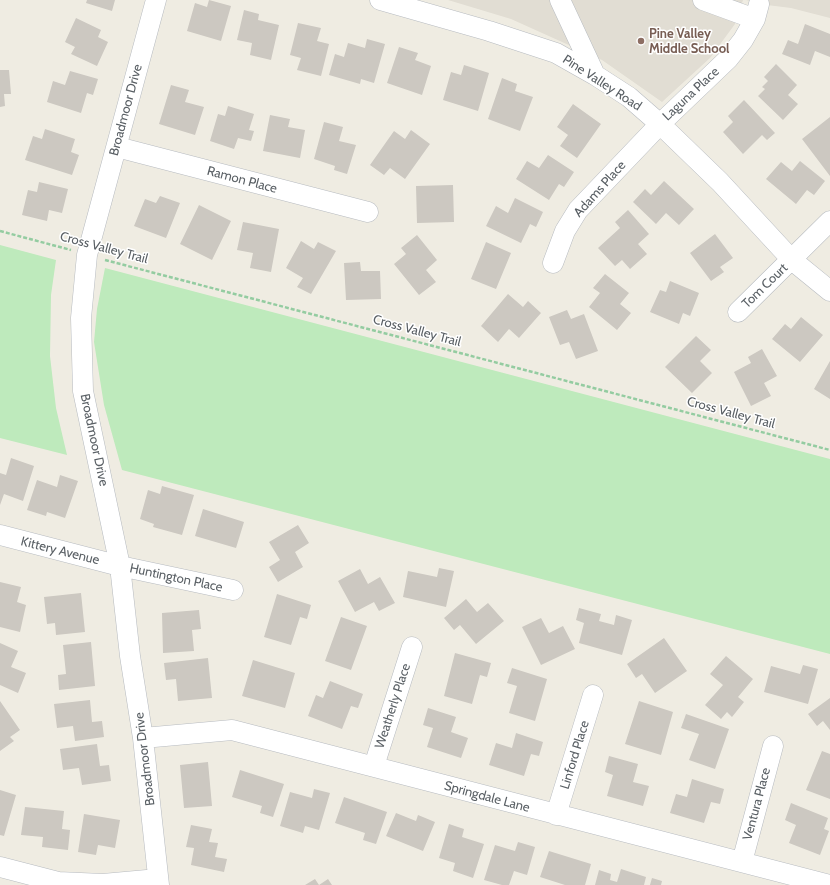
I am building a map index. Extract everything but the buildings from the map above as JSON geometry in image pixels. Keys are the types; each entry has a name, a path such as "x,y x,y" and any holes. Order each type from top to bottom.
{"street":[{"name":"Broadmoor Drive","path":"156,0 87,255 81,318 83,391 120,566 130,656 143,738 158,882"},
{"name":"Pine Valley Road","path":"380,0 489,31 556,53 596,75 629,97 660,124 720,182 792,260 830,291"},
{"path":"560,0 596,75"},
{"name":"Laguna Place","path":"660,124 728,59 744,40 757,11 703,0"},
{"name":"Adams Place","path":"553,263 565,231 578,210 660,124"},
{"name":"Ramon Place","path":"116,147 368,212"},
{"name":"Tom Court","path":"738,312 830,221"},
{"name":"Kittery Avenue","path":"0,536 120,566"},
{"name":"Huntington Place","path":"120,566 233,590"},
{"name":"Weatherly Place","path":"374,766 412,647"},
{"name":"Linford Place","path":"556,815 593,695"},
{"name":"Springdale Lane","path":"143,738 232,730 830,885"},
{"name":"Ventura Place","path":"742,862 773,746"},
{"path":"0,867 58,882 103,884 158,882"}],"path":[{"name":"Cross Valley Trail","path":"0,231 830,450"}],"shaded area":[{"name":"Pine Valley Middle School","path":"448,0 743,0 735,24 710,58 662,102 602,60 511,19"},
{"name":"Pine Valley Middle School","path":"746,0 830,0 830,18 791,8 759,4"}],"green space":[{"path":"0,245 56,260 51,295 50,356 56,408 67,455 0,438"},
{"path":"105,268 830,459 830,654 122,470 104,405 94,342 97,309"}],"place":[{"name":"Pine Valley Middle School","path":"641,41"}]}
